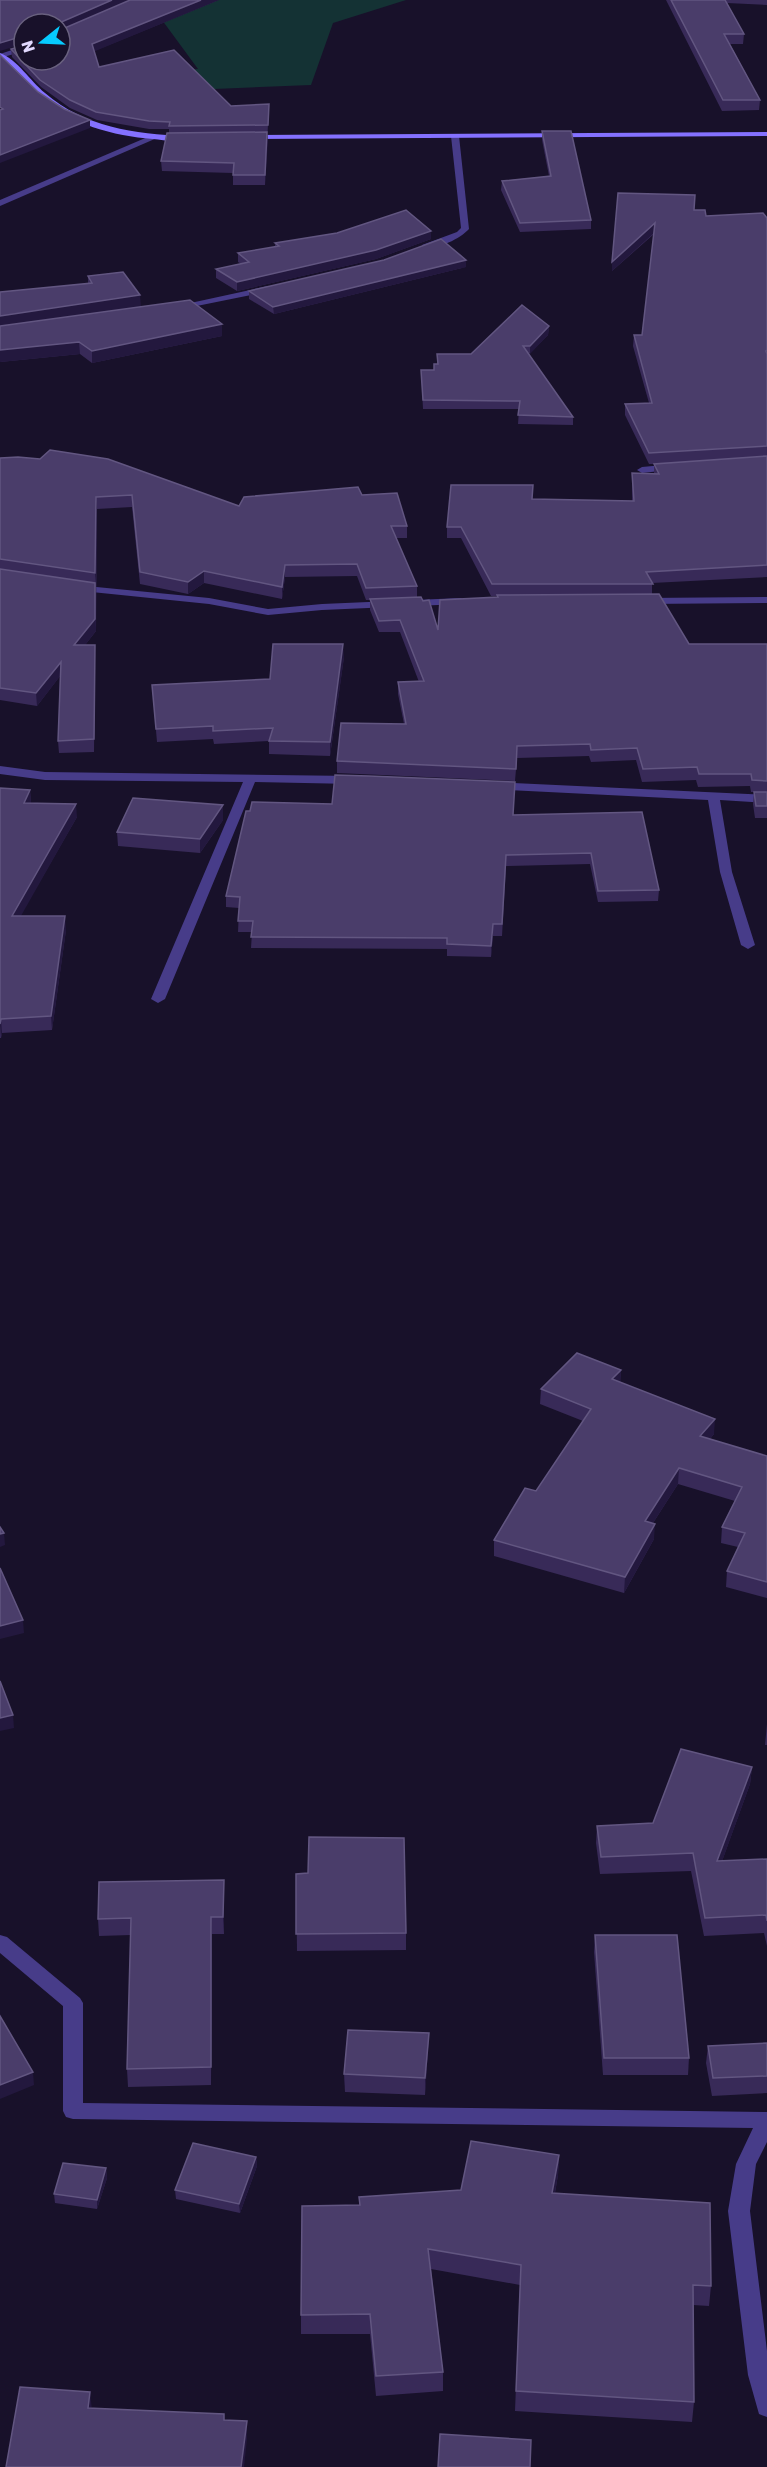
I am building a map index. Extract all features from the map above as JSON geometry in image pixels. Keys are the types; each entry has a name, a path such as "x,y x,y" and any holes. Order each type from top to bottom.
{"street":[{"path":"1,56 47,100 84,121 115,132 153,138 200,138"},
{"path":"234,137 767,134"},
{"path":"410,252 459,234 465,229 455,136"},
{"path":"0,203 153,138"},
{"path":"164,309 211,302 279,286"},
{"path":"642,470 689,466"},
{"path":"64,586 130,595 209,601 268,612 322,607 477,601"},
{"path":"633,601 767,600"},
{"path":"0,770 45,776 369,780"},
{"path":"158,999 251,777"},
{"path":"476,785 767,799"},
{"path":"713,796 726,872 748,945"},
{"path":"0,1942 73,2003 73,2111 767,2121 746,2164 740,2211 759,2375 767,2407"}],"green space":[{"path":"205,0 406,0 333,23 311,85 214,89 100,103 70,78 198,69 162,20"}],"building":[{"path":"0,0 112,0 72,17 72,12 12,12 12,39 0,43"},
{"path":"130,0 201,0 92,44 99,67 174,50 231,106 269,104 268,125 169,126 170,122 149,121 96,112 70,100 40,80 33,72 72,72 72,25"},
{"path":"671,0 725,0 744,34 724,34 760,100 723,100"},
{"path":"0,55 12,67 12,72 17,72 38,92 64,109 90,120 0,155 0,110 3,109 0,107"},
{"path":"542,131 571,131 591,220 520,223 502,181 551,176"},
{"path":"267,132 265,175 233,175 234,163 161,161 167,133"},
{"path":"618,193 695,195 694,210 705,210 706,216 763,213 767,218 767,446 649,453 625,404 652,403 634,335 642,335 655,223 612,262"},
{"path":"406,210 431,231 376,250 237,282 216,269 249,262 238,253 279,246 275,243 337,233"},
{"path":"441,239 466,260 273,307 249,291 384,260"},
{"path":"123,272 140,295 0,316 0,292 92,283 88,276"},
{"path":"190,300 222,324 92,351 79,342 0,350 0,326"},
{"path":"522,305 549,326 530,346 523,346 573,417 518,415 520,401 423,400 421,370 434,370 434,364 438,364 437,354 471,354"},
{"path":"50,450 108,459 239,506 244,497 358,487 362,495 397,493 407,526 391,526 417,586 366,588 357,564 285,565 282,587 204,571 188,582 140,572 132,495 96,497 95,573 0,559 0,458 40,459"},
{"path":"767,456 767,565 646,572 653,584 492,584 461,527 447,527 451,485 533,485 532,499 634,501 632,473 659,474 654,464"},
{"path":"0,569 95,583 95,619 74,645 95,645 94,739 58,741 61,662 36,693 0,688"},
{"path":"659,594 689,644 767,644 767,781 752,780 751,774 699,774 697,767 643,769 637,748 591,750 590,744 517,746 516,769 337,761 341,723 406,724 398,682 424,681 400,620 379,621 370,599 421,597 423,601 429,600 438,630 440,600 498,597 497,595"},
{"path":"273,644 343,644 330,742 269,741 273,728 213,731 213,726 156,729 152,685 270,679"},
{"path":"335,775 515,782 513,815 642,812 659,890 598,891 591,853 506,855 502,924 493,924 491,946 447,944 447,938 251,937 253,921 238,921 240,897 226,896 246,811 250,811 252,802 332,804"},
{"path":"0,788 30,790 24,803 76,804 12,916 65,916 51,1016 1,1019 0,1024"},
{"path":"754,792 767,792 767,806 756,806"},
{"path":"133,798 223,805 200,839 117,832"},
{"path":"577,1353 621,1370 612,1379 715,1419 700,1436 767,1456 767,1582 727,1571 745,1533 722,1527 742,1487 679,1468 645,1521 655,1524 625,1577 494,1540 525,1488 536,1491 591,1409 541,1389"},
{"path":"0,1568 23,1620 0,1626"},
{"path":"0,1681 13,1715 0,1718"},
{"path":"681,1749 752,1767 717,1861 767,1859 767,1921 766,1915 705,1918 693,1853 601,1857 597,1826 653,1823"},
{"path":"309,1837 404,1838 406,1933 296,1934 296,1874 308,1873"},
{"path":"224,1880 223,1917 211,1917 211,2067 127,2069 131,1918 98,1919 99,1882"},
{"path":"595,1935 677,1935 689,2058 604,2058"},
{"path":"0,2016 33,2072 0,2085"},
{"path":"348,2030 429,2033 425,2078 344,2074"},
{"path":"767,2043 767,2076 713,2078 708,2046"},
{"path":"471,2141 559,2155 552,2193 710,2203 711,2286 693,2285 694,2402 516,2391 521,2265 428,2249 443,2372 376,2376 370,2314 301,2315 302,2206 360,2205 359,2197 461,2190"},
{"path":"193,2143 256,2157 239,2204 175,2190"},
{"path":"63,2163 106,2168 97,2200 54,2194"},
{"path":"20,2387 90,2392 88,2408 224,2414 224,2420 247,2421 241,2467 6,2467"},
{"path":"440,2434 531,2440 530,2467 438,2467"}]}
